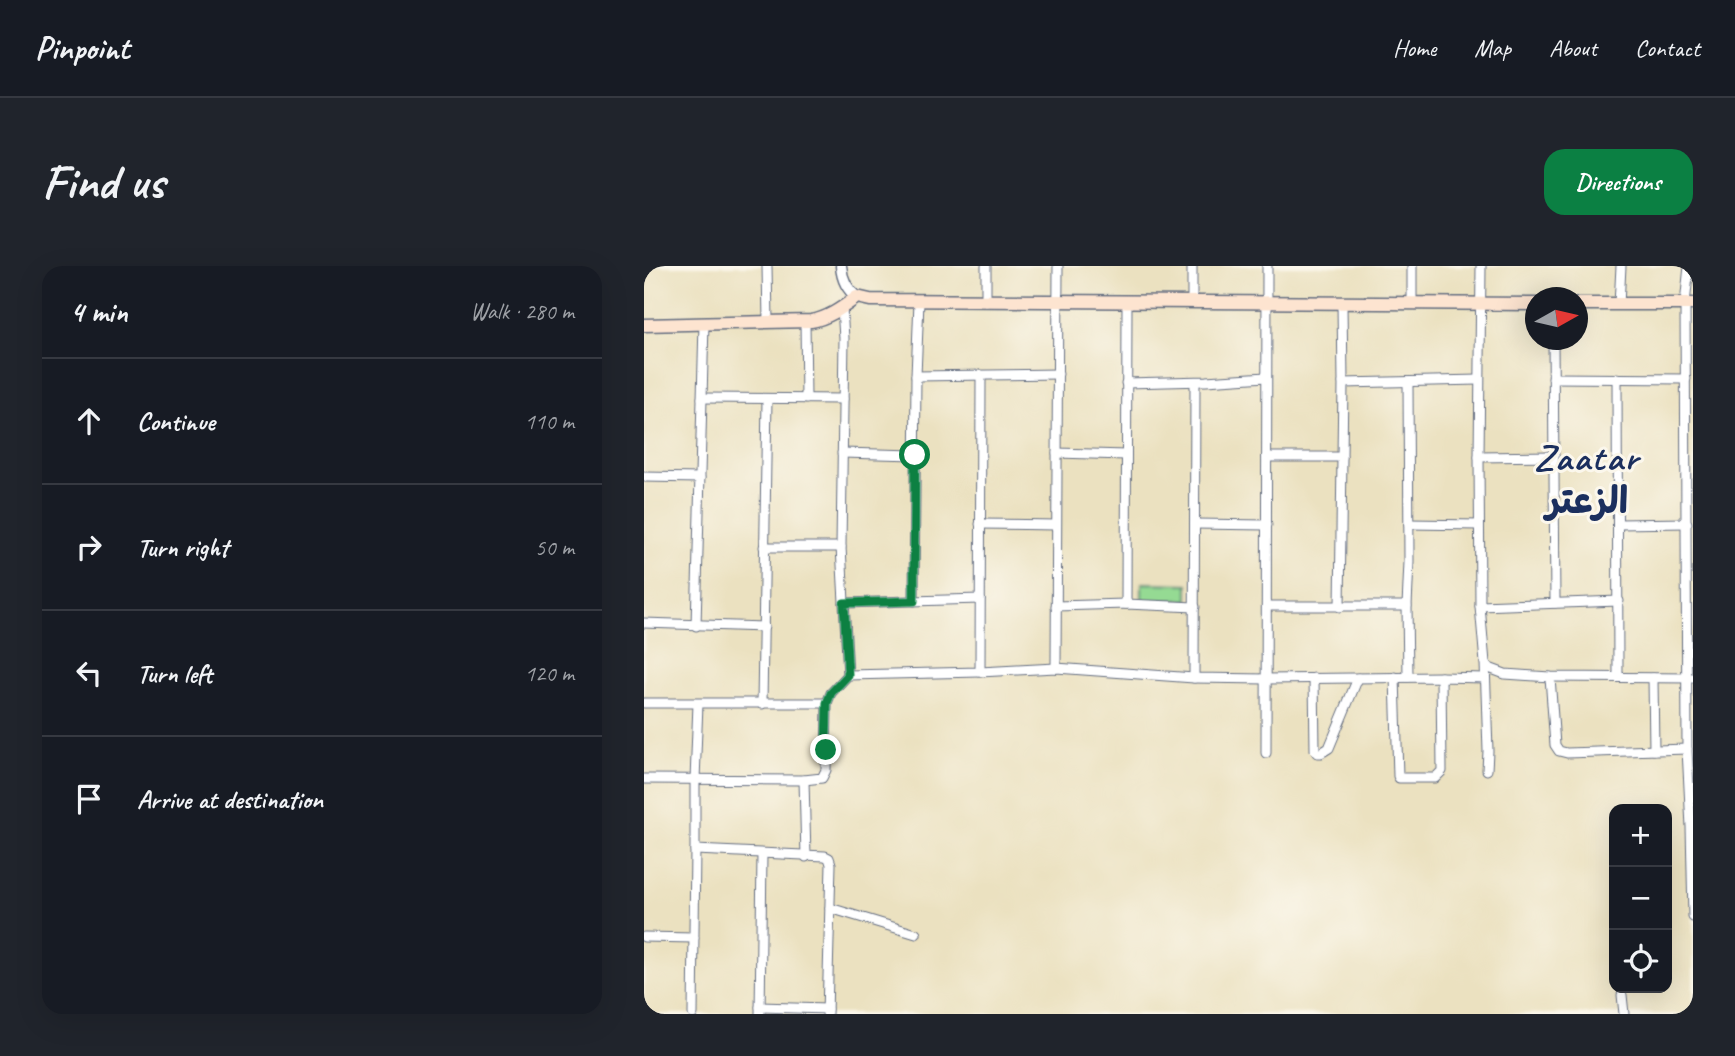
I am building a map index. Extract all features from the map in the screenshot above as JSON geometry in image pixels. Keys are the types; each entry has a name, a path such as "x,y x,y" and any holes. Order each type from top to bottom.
{"main road":[{"path":"644,325 817,320 857,297 866,300 986,302 1525,304"},
{"path":"1588,304 1689,304"}],"street":[{"path":"767,266 768,322"},
{"path":"841,266 846,286 857,297"},
{"path":"986,266 986,302"},
{"path":"1056,668 1058,266"},
{"path":"1192,266 1192,302"},
{"path":"1266,753 1267,266"},
{"path":"1412,266 1412,304"},
{"path":"1481,266 1479,525 1487,770"},
{"path":"1619,304 1621,266"},
{"path":"1689,266 1689,362 1686,379 1690,507 1687,523 1690,678 1687,749 1692,827 1693,917"},
{"path":"914,601 919,301"},
{"path":"1126,302 1126,604"},
{"path":"1340,607 1342,303"},
{"path":"842,308 844,338 841,547 848,675"},
{"path":"806,321 806,399"},
{"path":"696,625 704,323"},
{"path":"1553,350 1555,603"},
{"path":"916,376 1058,374"},
{"path":"980,672 981,375"},
{"path":"1126,383 1266,377"},
{"path":"1553,378 1686,379"},
{"path":"1617,378 1618,677"},
{"path":"1343,383 1479,380"},
{"path":"1194,678 1195,382"},
{"path":"1408,382 1408,677"},
{"path":"702,398 843,399"},
{"path":"762,704 767,399"},
{"path":"842,453 915,455"},
{"path":"1057,453 1126,455"},
{"path":"1479,457 1553,456"},
{"path":"1266,457 1342,457"},
{"path":"644,477 700,478"},
{"path":"1618,524 1687,523"},
{"path":"980,524 1056,525"},
{"path":"1195,524 1267,525"},
{"path":"1409,524 1479,525"},
{"path":"764,547 841,547"},
{"path":"844,603 980,599"},
{"path":"1480,606 1619,601"},
{"path":"1056,606 1126,604 1195,607"},
{"path":"1267,606 1406,606"},
{"path":"644,623 764,628"},
{"path":"1485,663 1489,668 1505,674 1690,678"},
{"path":"644,779 822,778 826,770 827,703 831,693 848,675 1056,668 1194,678 1485,678"},
{"path":"1395,677 1398,776 1404,779 1435,778 1442,771 1441,677"},
{"path":"1550,677 1555,745 1559,751 1567,753 1687,749"},
{"path":"1314,678 1317,753 1329,748 1358,678"},
{"path":"1653,678 1654,750"},
{"path":"644,703 827,703"},
{"path":"693,1014 698,704"},
{"path":"804,780 806,856"},
{"path":"695,850 825,856 829,859 827,1012 760,1011 762,854"},
{"path":"830,908 916,934"},
{"path":"644,937 694,938"},
{"path":"1622,995 1624,1014"}],"green space":[{"path":"1142,583 1188,584 1188,600 1142,600"}],"district":[{"name":"Zaatar الزعتر","path":"1587,478"}],"route":[{"path":"826,750 827,703 831,693 848,675 844,603 914,601 915,455"}]}
